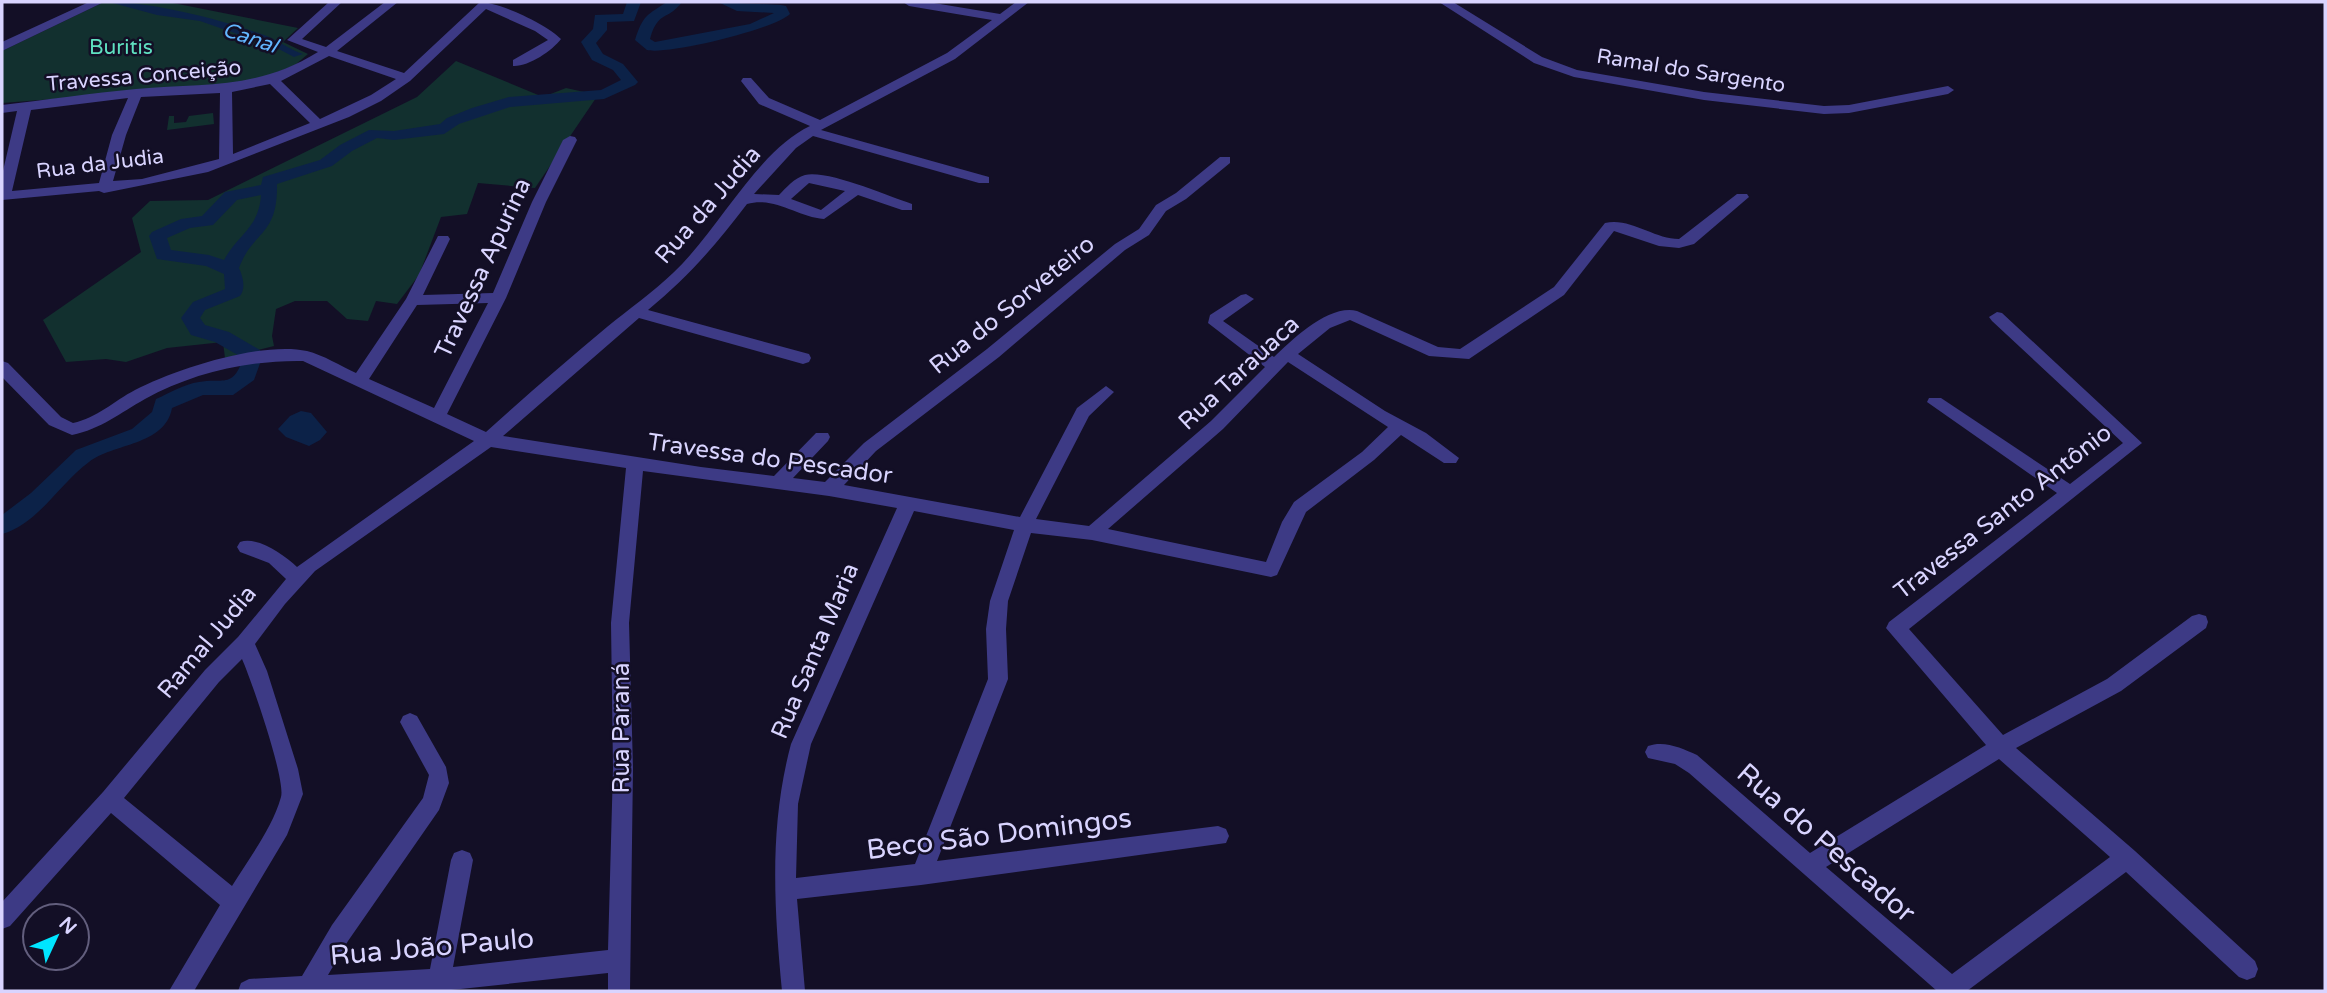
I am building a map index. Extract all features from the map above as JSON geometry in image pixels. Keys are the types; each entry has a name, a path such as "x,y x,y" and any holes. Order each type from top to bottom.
{"street":[{"path":"2,47 98,2"},
{"path":"336,2 293,40 405,78"},
{"name":"Travessa Conceição","path":"2,109 136,93 226,90 273,80 327,52 392,2"},
{"path":"909,2 1003,18"},
{"name":"Rua da Judia","path":"488,440 702,253 726,225 760,176 791,145 814,128 951,55 1024,2"},
{"name":"Ramal do Sargento","path":"1445,2 1538,60 1574,73 1642,86 1824,110 1849,109 1948,90"},
{"path":"486,3 540,28 555,38 549,46 517,63"},
{"name":"Rua da Judia","path":"3,195 104,188 174,177 226,161 363,106 405,78 486,3"},
{"path":"273,80 318,124"},
{"path":"747,81 764,101 814,128 984,180"},
{"path":"226,90 226,161"},
{"path":"104,188 119,135 136,93"},
{"path":"3,195 25,106"},
{"name":"Travessa Apurina","path":"438,416 498,298 539,202 570,140"},
{"name":"Rua do Sorveteiro","path":"829,489 870,447 1003,345 1120,247 1144,232 1161,208 1181,196 1226,160"},
{"path":"782,200 800,183 810,179 907,207"},
{"path":"741,201 751,198 782,200 813,214 824,215 855,190"},
{"name":"Rua Tarauaca","path":"1093,533 1217,425 1281,360 1325,324 1352,315 1435,352 1463,355 1559,291 1610,226 1633,231 1664,243 1680,244 1689,241 1742,197"},
{"path":"359,381 413,300 443,239"},
{"path":"413,300 498,298"},
{"path":"1246,299 1221,313 1215,319 1216,323 1400,426 1450,458"},
{"path":"637,312 803,358"},
{"name":"Travessa Santo Antônio","path":"1997,317 2134,443 1896,628 2000,747 2127,858 2247,969"},
{"name":"Travessa do Pescador","path":"2,367 55,421 72,429 92,423 142,394 177,378 232,363 305,356 488,440 635,465 829,489 1026,525 1093,533 1271,570 1283,546 1288,528 1300,507 1368,456 1400,426"},
{"path":"921,875 998,679 996,629 999,601 1026,525 1039,493 1083,412 1106,392"},
{"path":"1935,402 2069,492"},
{"path":"779,482 822,437"},
{"name":"Ramal Judia","path":"2,918 110,799 212,676 245,643 256,625 297,578 351,535 488,440"},
{"name":"Rua Paraná","path":"619,991 622,768 620,623 635,465"},
{"name":"Rua Santa Maria","path":"793,991 786,816 801,744 908,504"},
{"path":"246,547 275,558 297,578"},
{"path":"1808,866 2000,747 2114,685 2199,622"},
{"path":"181,991 279,828 293,794 288,769 257,671 245,643"},
{"path":"308,988 340,933 432,803 439,783 439,774 410,722"},
{"name":"Rua do Pescador","path":"1655,752 1676,753 1700,768 1716,786 1952,990"},
{"path":"110,799 234,902"},
{"name":"Beco São Domingos","path":"787,890 1218,836"},
{"path":"1952,990 2127,858"},
{"path":"439,979 462,860"},
{"name":"Rua João Paulo","path":"249,991 439,979 620,960"}],"green space":[{"name":"Buritis","path":"104,2 168,2 298,28 283,42 308,54 295,65 248,84 2,103 2,51"},
{"path":"456,61 543,97 566,88 598,95 535,188 478,183 467,214 441,217 419,275 397,304 376,301 368,321 347,319 327,301 295,301 276,309 272,336 274,346 225,358 223,342 167,348 126,362 106,359 66,362 43,320 141,252 132,218 150,201 208,200 417,97"},
{"path":"213,113 214,124 167,130 169,116 174,116 174,123 186,122 189,116"}],"water":[{"name":"Canal","path":"109,2 167,8 209,18 264,35 303,54 294,57 275,47 200,21 157,15"},
{"path":"301,411 311,413 327,432 309,446 286,437 278,429 290,416"}],"waterway":[{"path":"269,188 269,181 326,163 346,148 375,133 394,135 425,129 444,129 453,121 509,102 604,94 630,82 618,67 597,57 588,42 600,30 600,18 629,18 634,2"},
{"path":"675,2 652,16 648,22 642,40 652,47 753,28 783,14 781,9 737,7 725,2"},
{"path":"231,270 209,261 163,255 158,236 187,223 207,221 231,196 269,188"},
{"path":"231,270 240,248 265,219 269,188"},
{"path":"2,526 38,499 83,455 139,434 161,415 163,404 201,388 226,390 247,375 253,355 222,337 198,330 190,318 199,306 234,292 234,277 231,270"}]}
